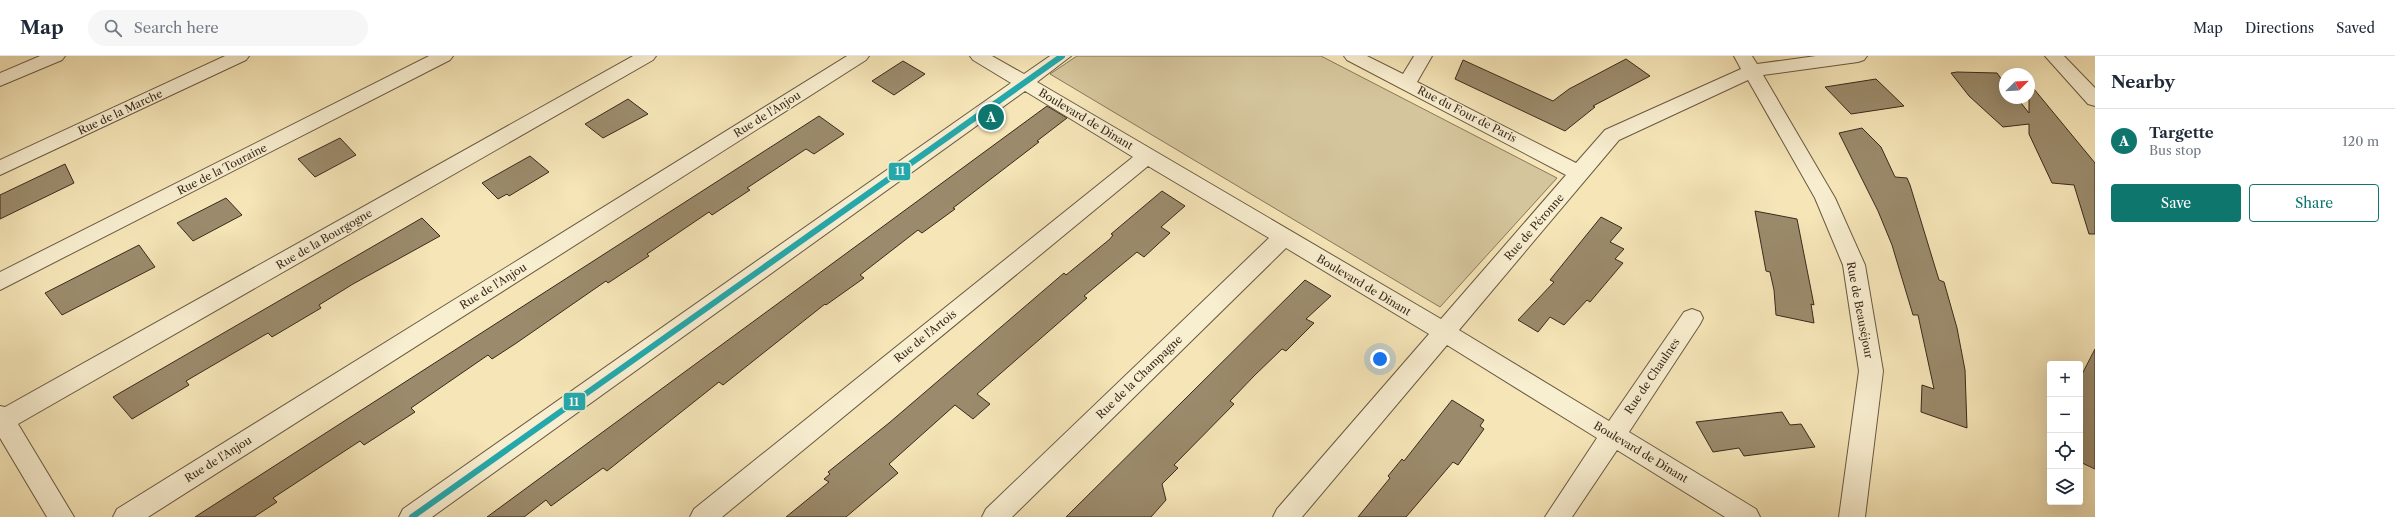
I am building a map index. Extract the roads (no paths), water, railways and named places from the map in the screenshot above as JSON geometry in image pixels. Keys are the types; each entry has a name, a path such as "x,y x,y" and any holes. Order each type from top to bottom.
{"street":[{"path":"0,80 56,56"},
{"name":"Rue de la Marche","path":"0,168 240,56"},
{"name":"Rue de la Touraine","path":"0,282 444,56"},
{"name":"Rue de la Bourgogne","path":"1,420 647,56"},
{"name":"Rue de l'Anjou","path":"126,517 860,56"},
{"name":"Boulevard de Dinant","path":"979,56 1444,332 1747,517"},
{"path":"412,517 1062,56"},
{"name":"Rue du Four de Paris","path":"1353,56 1580,174"},
{"path":"1407,83 1423,56"},
{"name":"Rue de Péronne","path":"1286,517 1612,135 1748,63 1858,56"},
{"path":"2054,56 2095,100"},
{"name":"Rue de Beauséjour","path":"1748,63 1825,198 1854,265 1871,371 1852,517"},
{"name":"Rue de l'Artois","path":"704,517 1147,156"},
{"name":"Rue de la Champagne","path":"995,517 1284,237"},
{"name":"Rue de Chaulnes","path":"1558,517 1692,318"},
{"path":"1,420 61,517"}],"place":[{"name":"Targette","path":"991,117"}]}
